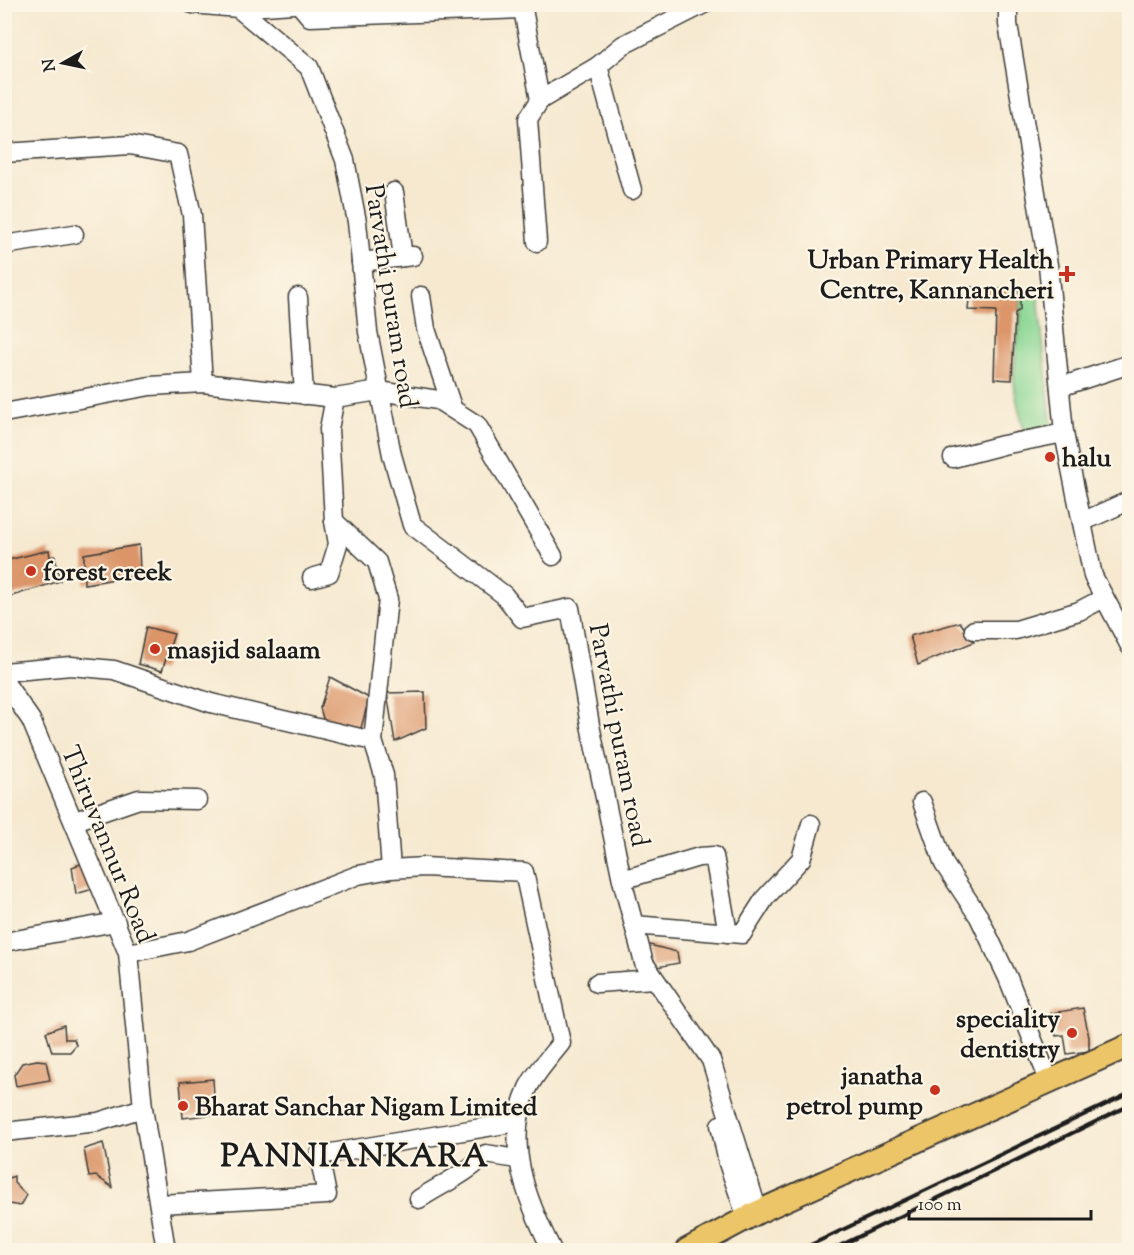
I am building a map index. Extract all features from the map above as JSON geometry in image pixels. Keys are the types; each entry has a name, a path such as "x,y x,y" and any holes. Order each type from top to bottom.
{"main road":[{"path":"687,1251 753,1215 1130,1045"}],"street":[{"path":"192,4 238,8 292,4"},
{"path":"299,4 310,17 522,7 540,100"},
{"path":"537,243 528,119 540,100 598,66 623,45 704,4"},
{"path":"1008,4 1008,24 1048,265 1064,433 1093,576 1130,646"},
{"name":"Parvathi puram road","path":"238,8 309,67 345,160 361,262 368,332 392,455 412,525 504,595 522,618 570,608 590,725 622,880 644,963 711,1060 753,1215"},
{"path":"598,66 632,190"},
{"path":"4,153 130,146 178,154 192,215 203,383"},
{"path":"361,262 409,257 394,192"},
{"path":"4,245 74,234"},
{"path":"421,296 426,329 452,407"},
{"path":"298,297 304,395"},
{"path":"1060,387 1130,364"},
{"path":"4,413 150,386 203,383 334,398 379,391 438,400 477,425 553,556"},
{"path":"312,578 329,573 338,544 334,521 329,429 334,398"},
{"path":"953,458 1002,445 1064,433"},
{"path":"1082,522 1124,503 1130,505"},
{"path":"334,521 377,562 388,599 373,741 384,775 391,869"},
{"path":"974,630 1016,630 1078,611 1104,598"},
{"path":"4,672 71,666 114,670 211,703 373,741"},
{"name":"Thiruvannur Road","path":"4,681 32,720 128,953 143,1108 166,1251"},
{"path":"75,821 139,799 197,800"},
{"path":"922,802 944,864 979,917 1004,967 1050,1083"},
{"path":"634,925 742,934 765,898 801,858 811,824"},
{"path":"622,880 699,857 714,856 728,933"},
{"path":"128,953 188,941 358,875 391,869 424,867 524,872 561,1043 529,1087 518,1122 517,1159 534,1214 552,1251"},
{"path":"4,942 116,922"},
{"path":"597,983 654,979"},
{"path":"695,1056 719,1123 728,1162 753,1215"},
{"path":"4,1132 98,1122 143,1108"},
{"path":"159,1204 327,1195 319,1155 518,1122"},
{"path":"419,1199 449,1179 472,1169 486,1154 517,1159"}],"green space":[{"path":"1020,291 1038,295 1052,431 1025,433 1018,406 1014,378 1021,312"}],"building":[{"path":"970,287 1020,291 1020,310 1015,313 1012,380 994,379 996,311 968,310"},
{"path":"139,545 140,575 84,584 84,554"},
{"name":"forest creek","path":"49,550 50,557 55,556 60,581 12,596 6,592 4,561"},
{"path":"960,622 974,642 918,665 910,636"},
{"name":"masjid salaam","path":"146,627 174,634 162,671 138,664"},
{"path":"330,677 369,698 360,732 325,725 320,708"},
{"path":"425,692 426,728 395,742 387,693"},
{"path":"86,862 93,889 76,894 72,867"},
{"path":"646,944 677,952 679,963 652,968"},
{"name":"speciality dentistry","path":"1083,1008 1089,1037 1089,1051 1067,1054 1064,1035 1056,1036 1051,1013"},
{"path":"64,1025 65,1039 74,1039 76,1045 70,1052 52,1052 46,1032"},
{"path":"46,1061 50,1080 16,1086 14,1075 22,1063"},
{"path":"213,1079 215,1114 183,1118 180,1082"},
{"path":"103,1143 112,1187 96,1176 89,1177 84,1149"},
{"path":"14,1176 14,1183 26,1195 20,1206 4,1203 4,1180"}],"railway":[{"path":"800,1250 1130,1093"},
{"path":"831,1250 1130,1105"}],"place":[{"name":"Urban Primary Health Centre, Kannancheri","path":"1067,274"},
{"name":"halu","path":"1050,457"},
{"name":"forest creek","path":"31,571"},
{"name":"masjid salaam","path":"155,649"},
{"name":"speciality dentistry","path":"1072,1033"},
{"name":"janatha petrol pump","path":"935,1090"},
{"name":"Bharat Sanchar Nigam Limited","path":"183,1106"}],"district":[{"name":"PANNIANKARA","path":"355,1155"}]}
